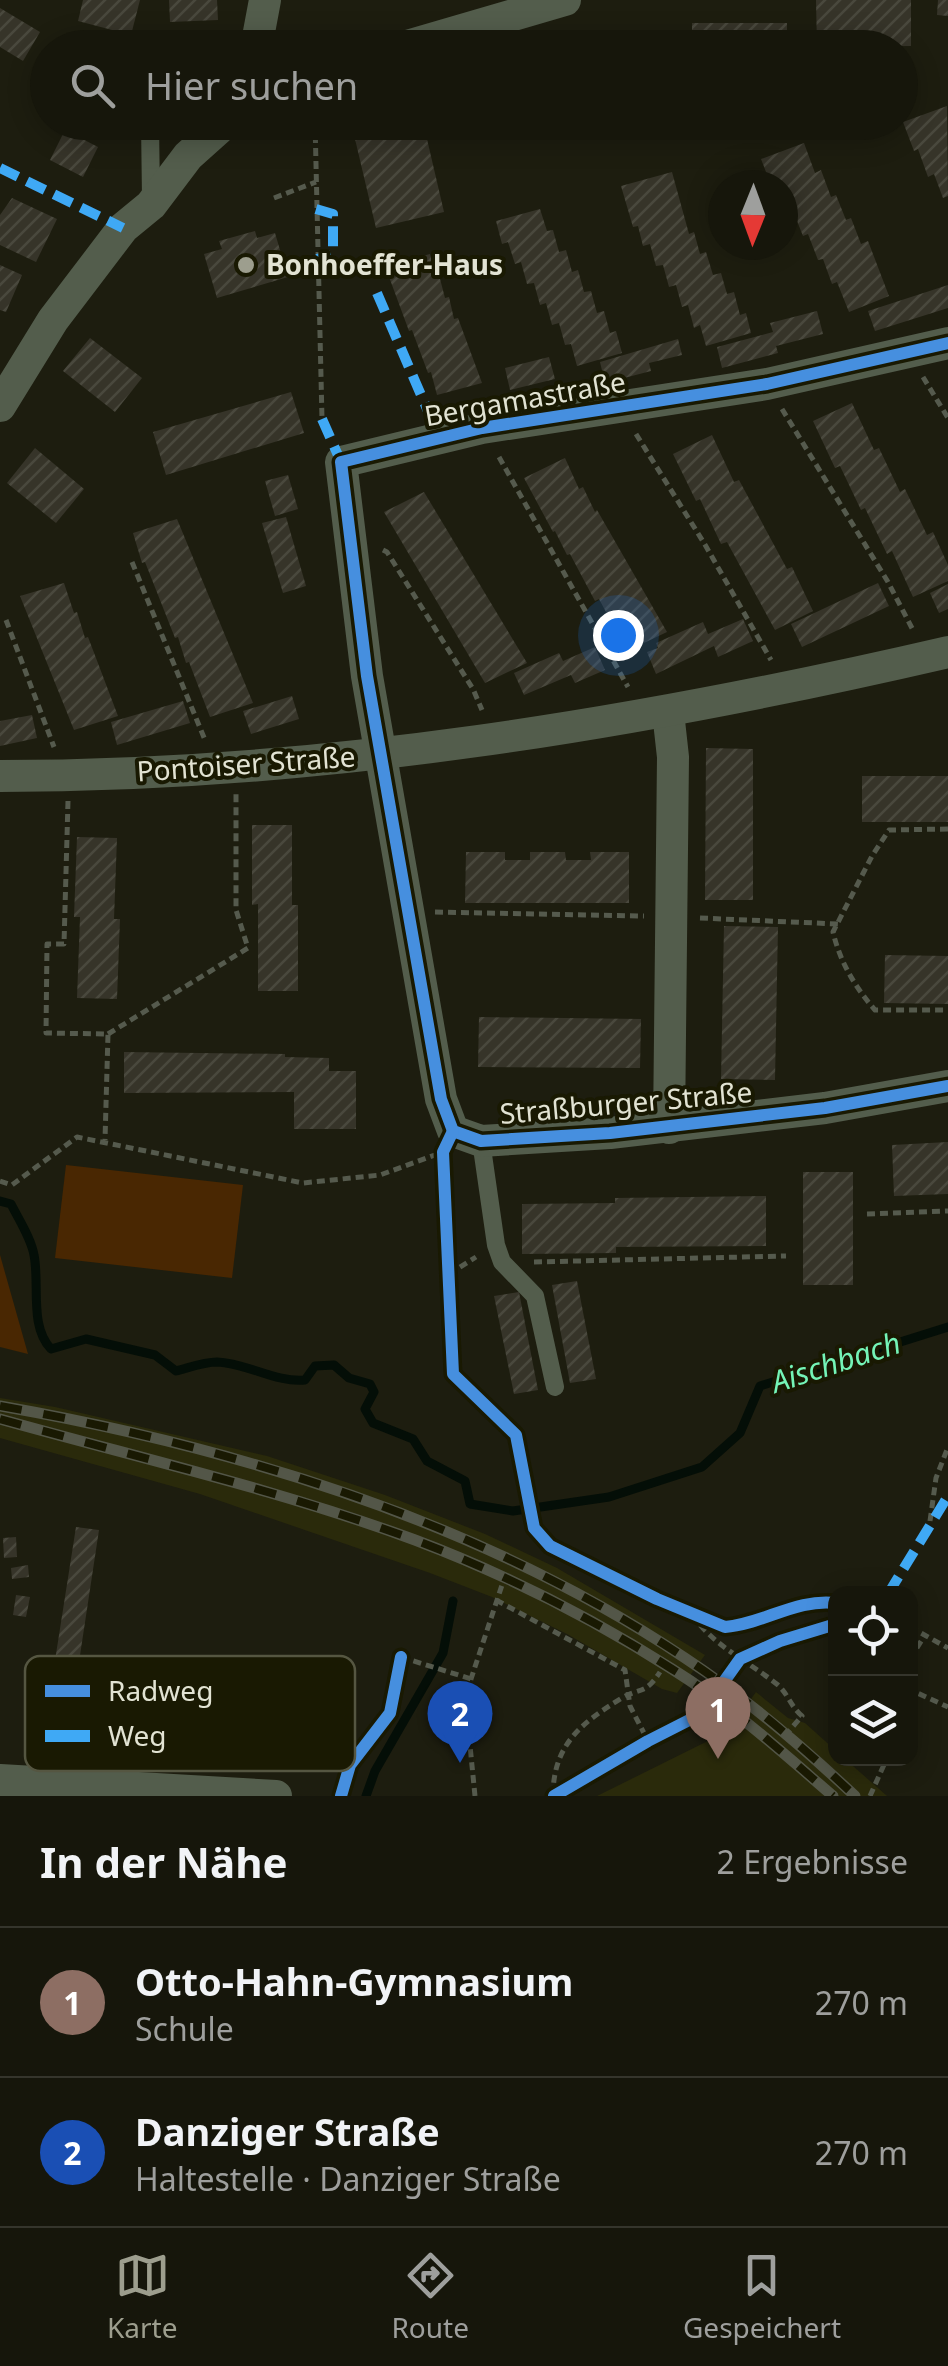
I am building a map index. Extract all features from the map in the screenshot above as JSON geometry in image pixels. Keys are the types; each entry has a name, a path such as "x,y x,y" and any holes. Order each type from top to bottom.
{"street":[{"path":"259,30 264,0"},
{"path":"458,30 549,2"},
{"path":"0,406 71,295 123,228 151,205 188,156 206,140"},
{"name":"Bergamastraße","path":"380,754 341,462 482,428 767,384 948,342"},
{"name":"Pontoiser Straße","path":"0,776 225,766 495,740 787,689 937,655"},
{"path":"655,714 673,757 673,916"},
{"name":"Straßburger Straße","path":"380,754 445,1118 453,1131 480,1141 670,1128 825,1108 948,1086"},
{"name":"Straßburger Straße","path":"670,1128 673,916"},
{"path":"0,1780 169,1793 276,1796"}],"lane":[{"path":"150,140 151,205"},
{"path":"480,1141 499,1254 535,1296 556,1387"}],"path":[{"path":"315,140 322,419"},
{"path":"274,198 316,182"},
{"path":"908,353 948,418"},
{"path":"767,384 937,655"},
{"path":"620,408 704,543 787,689"},
{"path":"482,428 603,639 655,714"},
{"path":"388,552 473,690 495,740"},
{"path":"6,620 68,798 64,944 47,944 46,1033 108,1034 248,948 236,910 225,766 132,562"},
{"path":"948,829 889,830 833,932 838,953 859,992 875,1010 948,1010"},
{"path":"407,912 673,916 838,924"},
{"path":"105,1140 108,1034"},
{"path":"0,1181 12,1184 77,1136 303,1183 380,1175 443,1152"},
{"path":"867,1214 948,1211"},
{"path":"449,1274 499,1254 786,1256"},
{"path":"930,1521 936,1478 948,1446"},
{"path":"475,1796 466,1704 502,1585"},
{"path":"496,1600 625,1670 627,1695 648,1740"},
{"path":"692,1615 708,1637 783,1689 792,1708 802,1716 789,1730"},
{"path":"918,1631 948,1648"},
{"path":"918,1646 925,1635"},
{"path":"400,1658 471,1679"},
{"path":"554,1796 553,1774 571,1734 627,1695 646,1689 660,1672"},
{"path":"918,1694 948,1707"},
{"path":"870,1796 883,1766"}],"shaded area":[{"path":"66,1165 243,1185 232,1278 55,1258"},
{"path":"0,1255 28,1354 0,1347"},
{"path":"0,1398 267,1456 385,1495 485,1534 557,1568 705,1655 677,1693 662,1689 567,1634 492,1597 430,1573 200,1494 0,1438"},
{"path":"756,1692 788,1718 805,1723 828,1744 828,1766 853,1766 887,1796 597,1796 728,1731"}],"building":[{"path":"83,0 140,0 132,30 112,30 78,21"},
{"path":"169,0 217,0 218,20 170,22"},
{"path":"816,0 911,0 911,30 817,30"},
{"path":"938,0 948,0 948,16 937,15"},
{"path":"0,8 37,30 30,30 30,49 23,61 0,47"},
{"path":"692,23 787,23 787,30 692,30"},
{"path":"947,106 948,196 943,198 934,174 928,177 918,149 914,151 910,140 918,140 918,117"},
{"path":"60,140 84,140 98,147 83,177 50,160"},
{"path":"355,140 427,140 444,212 376,228"},
{"path":"804,143 815,173 821,170 831,197 836,195 846,220 851,218 861,244 868,241 889,296 849,312 837,282 832,284 823,259 818,260 808,234 803,236 798,224 798,170 765,170 761,159"},
{"path":"672,172 689,234 694,232 700,254 706,252 713,275 721,273 727,294 734,292 740,315 746,313 751,333 706,346 700,325 694,328 688,305 682,307 676,285 669,287 663,265 656,266 650,244 643,246 621,186"},
{"path":"12,198 57,219 36,262 0,245 0,215"},
{"path":"540,209 547,231 553,230 559,252 566,250 572,272 578,270 584,292 591,291 597,313 604,311 610,333 616,331 622,353 577,366 559,323 552,325 546,303 540,305 534,283 527,284 521,262 515,264 508,242 502,244 496,221"},
{"name":"Bonhoeffer-Haus","path":"255,231 257,238 275,233 288,277 217,298 204,254 222,249 219,241"},
{"path":"430,254 482,383 437,395 431,372 428,373 412,330 409,331 385,266"},
{"path":"0,265 22,275 6,312 0,310"},
{"path":"948,285 948,308 875,331 868,311"},
{"path":"817,311 823,334 776,346 778,353 722,368 717,347 773,332 770,323"},
{"path":"90,338 142,378 115,412 63,371"},
{"path":"678,339 682,355 649,363 651,371 605,383 600,362"},
{"path":"549,357 555,379 510,390 505,368"},
{"path":"291,392 304,433 166,475 153,432"},
{"path":"852,403 874,450 879,448 900,492 905,489 927,535 933,532 948,565 948,581 913,597 892,551 887,554 840,466 835,468 813,421"},
{"path":"712,435 734,482 739,480 787,569 792,567 813,611 775,630 727,542 721,544 700,499 696,501 673,454"},
{"path":"35,448 84,489 56,523 7,483"},
{"path":"565,458 579,489 583,487 667,632 627,651 524,478"},
{"path":"288,475 298,509 275,516 265,481"},
{"path":"424,492 527,663 485,683 384,512"},
{"path":"286,517 306,586 283,593 262,523"},
{"path":"177,519 253,703 210,717 145,562 142,563 133,533"},
{"path":"64,583 118,716 74,730 20,596"},
{"path":"878,583 889,606 802,647 791,624"},
{"path":"948,584 948,609 939,613 930,593"},
{"path":"743,619 753,641 718,657 714,646 656,674 647,652 658,648 656,643 703,622 708,634"},
{"path":"595,647 605,670 575,683 571,675 524,695 514,673 559,653 563,661"},
{"path":"292,696 299,719 251,734 243,711"},
{"path":"183,701 190,723 117,745 111,722"},
{"path":"32,715 37,738 0,746 0,721"},
{"path":"706,748 753,749 753,900 705,900"},
{"path":"862,776 948,776 948,822 862,822"},
{"path":"252,825 292,825 292,905 298,905 298,991 258,991 258,904 252,905"},
{"path":"77,837 117,838 117,999 77,998"},
{"path":"466,852 505,852 505,860 530,860 530,852 565,852 566,860 591,860 590,852 629,852 629,903 465,903"},
{"path":"724,926 778,927 775,1080 721,1079"},
{"path":"885,955 948,956 948,1004 884,1003"},
{"path":"479,1017 641,1019 640,1068 478,1067"},
{"path":"124,1052 329,1058 329,1071 356,1071 356,1129 294,1129 294,1092 124,1093"},
{"path":"948,1142 948,1194 894,1196 892,1145"},
{"path":"803,1172 853,1172 853,1285 803,1285"},
{"path":"766,1196 766,1246 616,1247 616,1253 522,1254 522,1204"},
{"path":"577,1281 596,1379 570,1383 552,1285"},
{"path":"519,1292 538,1390 514,1394 494,1296"},
{"path":"76,1527 99,1530 80,1656 56,1656"},
{"path":"16,1537 17,1557 4,1558 3,1538"},
{"path":"28,1565 29,1577 12,1579 11,1568"},
{"path":"16,1595 30,1597 26,1617 13,1615"}],"waterway":[{"path":"0,1201 11,1204 30,1242 36,1267 40,1329 51,1349 86,1339 155,1355 176,1371 217,1362 294,1380 305,1380 315,1366 334,1365 349,1378 370,1384 374,1392 365,1409 373,1423 413,1439 427,1461 465,1481 470,1504 513,1511 609,1497 702,1467 740,1433 760,1386 948,1327"},
{"name":"Aischbach","path":"366,1796 375,1771 443,1653 453,1601"}],"railway":[{"path":"0,1406 90,1423 268,1468 356,1497 526,1567 607,1610 708,1673 773,1723 855,1796"},
{"path":"0,1419 313,1505 482,1567 611,1632 672,1669 735,1713 833,1796"}],"marked path":[{"path":"0,168 123,228"},
{"path":"316,209 333,214 333,254 317,259"},
{"path":"377,293 440,439"},
{"path":"322,419 341,462"},
{"path":"893,1586 948,1496"}],"cycle path":[{"path":"948,343 767,384 482,428 341,462 367,676 441,1099 453,1131 481,1141 610,1133 825,1108 948,1086"},
{"path":"453,1131 443,1152 453,1374 516,1435 534,1528 550,1546 657,1599 725,1627 808,1604 828,1602"},
{"path":"554,1796 701,1714 740,1659 828,1626"},
{"path":"355,1758 390,1713 401,1657"},
{"path":"341,1796 348,1771"}],"place":[{"name":"Bonhoeffer-Haus","path":"246,265"},
{"name":"Otto-Hahn-Gymnasium","path":"718,1759"},
{"name":"Danziger Straße","path":"460,1763"}]}
